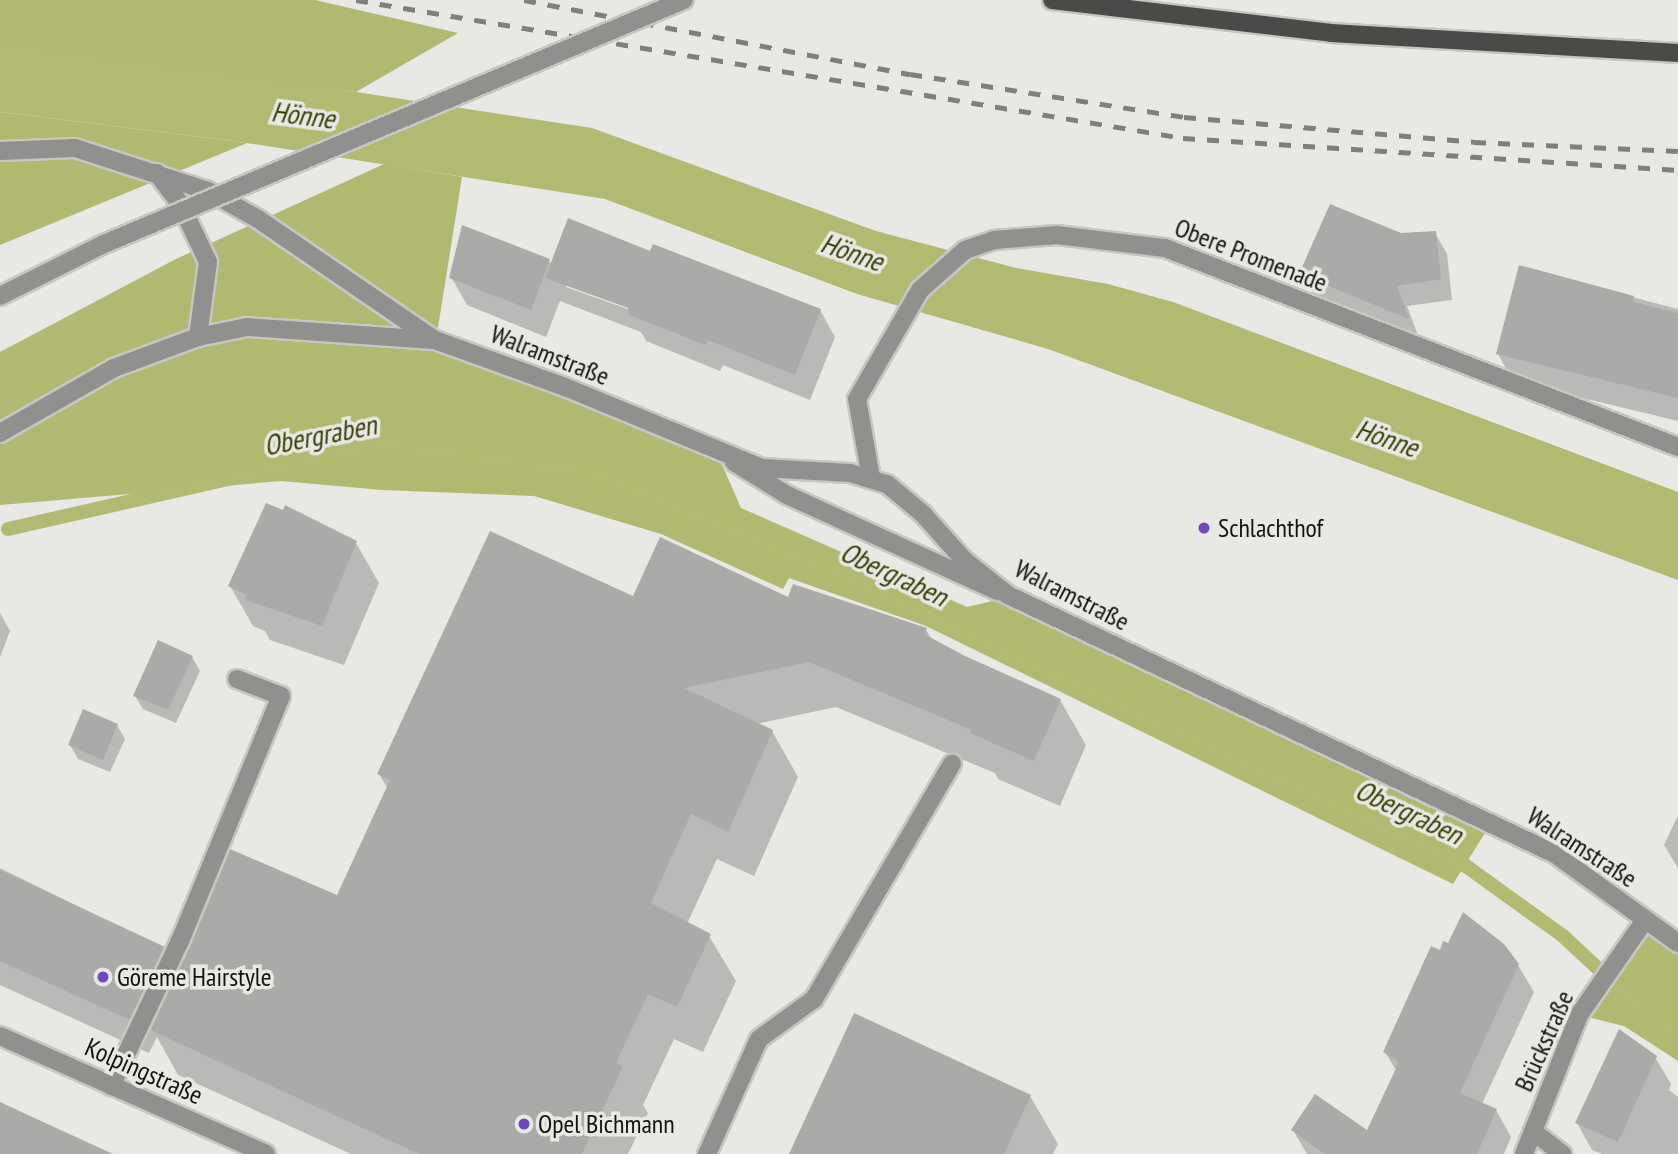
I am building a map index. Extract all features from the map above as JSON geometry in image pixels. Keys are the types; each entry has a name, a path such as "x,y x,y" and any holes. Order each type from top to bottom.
{"main road":[{"path":"1052,0 1331,33 1678,53"}],"street":[{"path":"0,296 116,239 684,0"},
{"name":"Walramstraße","path":"0,150 75,148 208,191 258,219 435,340 565,387 762,468 871,478 903,496 964,560 1008,595 1461,806 1555,854 1678,943"},
{"path":"158,173 180,204 208,262 198,337"},
{"name":"Obere Promenade","path":"871,478 857,399 904,316 942,267 965,250 994,240 1057,235 1164,248 1678,447"},
{"name":"Walramstraße","path":"0,433 114,368 198,337 260,327 435,340"},
{"path":"716,451 787,495 1008,595"},
{"path":"111,1086 180,941 281,696 237,679"},
{"path":"707,1154 759,1039 814,999 952,764"},
{"name":"Brückstraße","path":"1524,1154 1580,1015 1645,920"},
{"name":"Kolpingstraße","path":"0,1036 266,1154"},
{"path":"1534,1132 1562,1154"}],"shaded area":[{"path":"0,0 315,0 458,33 356,92 0,44"},
{"path":"0,112 247,143 0,245"},
{"path":"384,164 462,177 436,340 716,451 741,508 967,607 1005,598 1492,822 1453,884 926,626 789,578 783,589 661,534 534,496 382,490 281,481 0,505 0,352 176,259"},
{"path":"1645,920 1678,942 1678,1061 1624,1026 1579,1015"}],"water":[{"name":"Hönne","path":"0,43 231,73 592,128 876,231 1016,268 1108,284 1173,302 1678,492 1678,580 1048,349 857,294 605,199 247,143 0,112"}],"building":[{"path":"1330,204 1401,233 1436,231 1441,279 1397,286 1409,319 1299,274"},
{"path":"568,218 650,251 653,244 821,309 795,375 708,340 706,345 629,315 628,308 545,278"},
{"path":"462,225 550,259 531,310 449,278"},
{"path":"1519,265 1634,296 1633,302 1678,313 1678,398 1496,354"},
{"path":"266,503 283,510 285,505 357,541 322,626 245,600 247,595 228,586"},
{"path":"490,531 633,596 660,537 788,597 793,584 927,628 924,634 965,656 1061,699 1034,761 970,733 972,730 809,662 684,688 773,730 728,832 691,814 651,903 711,934 677,1007 648,994 616,1063 623,1066 582,1154 419,1154 150,1030 230,849 337,895 390,780 377,774"},
{"path":"158,640 193,656 168,710 133,696"},
{"path":"83,709 118,724 103,760 68,745"},
{"path":"0,870 165,947 130,1020 0,961"},
{"path":"1463,912 1504,944 1519,964 1460,1093 1497,1109 1477,1154 1325,1154 1291,1130 1315,1094 1367,1130 1399,1062 1383,1052 1431,946 1440,950 1443,941 1448,943"},
{"path":"854,1013 1031,1095 1004,1154 789,1154"},
{"path":"1619,1029 1657,1056 1618,1142 1575,1123"},
{"path":"0,1102 41,1121 113,1154 0,1154"}],"waterway":[{"name":"Obergraben","path":"8,529 381,444 597,474 836,574 1466,866 1563,936 1648,1015 1678,1033"}],"railway":[{"path":"356,0 1183,138 1678,170"},
{"path":"524,0 910,74 1184,117 1474,142 1678,151"}],"place":[{"name":"Schlachthof","path":"1204,528"},
{"name":"Göreme Hairstyle","path":"103,977"},
{"name":"Opel Bichmann","path":"524,1124"}]}
